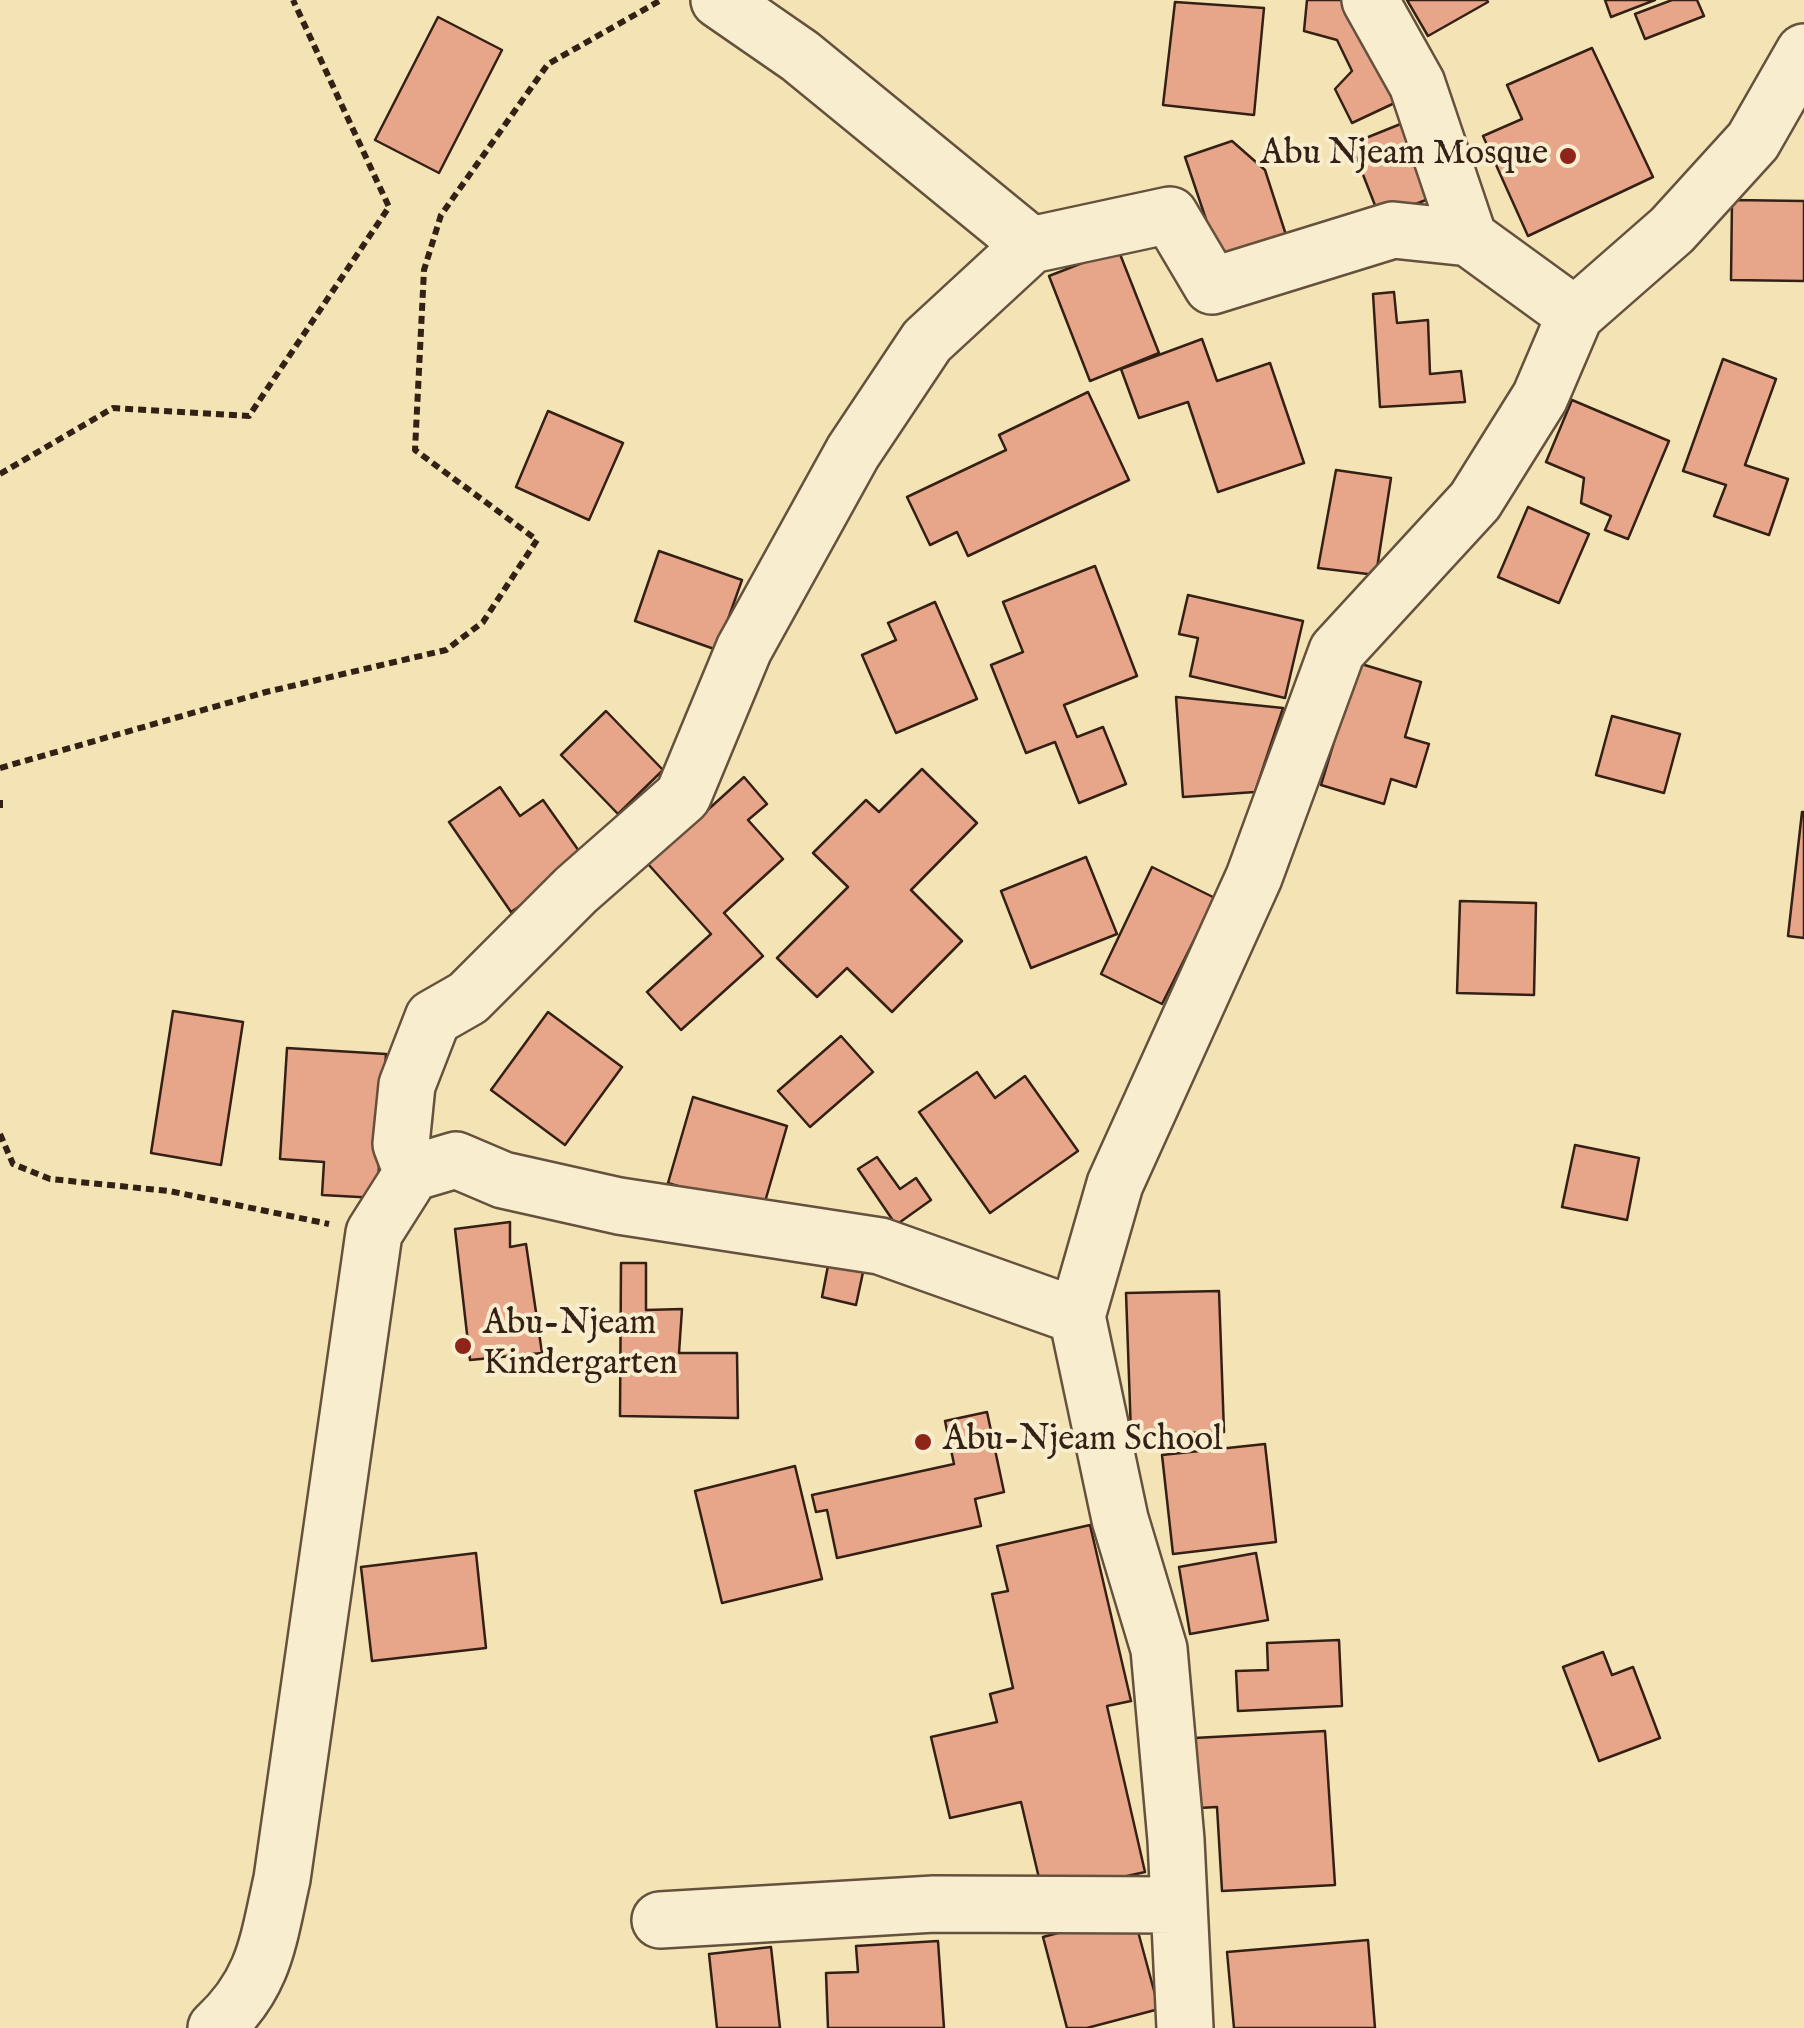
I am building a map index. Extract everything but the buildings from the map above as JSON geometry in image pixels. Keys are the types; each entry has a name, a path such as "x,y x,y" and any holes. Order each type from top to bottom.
{"street":[{"path":"719,0 800,56 1031,245"},
{"path":"1370,0 1418,84 1469,238"},
{"path":"1185,2028 1159,1649 1120,1519 1078,1316 1114,1184 1254,877 1337,651 1475,501 1540,398 1575,315 1672,230 1753,141 1804,52"},
{"path":"412,1173 401,1144 406,1085 434,1018 468,998 576,890 684,796 744,649 852,452 927,341 1031,245 1170,215 1212,286 1392,230 1469,238 1575,315"},
{"path":"216,2028 252,1990 282,1879 374,1233 412,1173 456,1160 503,1180 618,1206 880,1246 1078,1316"},
{"path":"660,1920 934,1904 1179,1904"}],"path":[{"path":"0,474 113,408 249,416 390,207 293,0"},
{"path":"0,768 266,692 446,650 483,622 537,540 415,450 424,270 440,216 548,64 662,0"},
{"path":"0,1134 13,1164 50,1179 169,1192 374,1233"}],"place":[{"name":"Abu Njeam Mosque","path":"1568,156"},
{"name":"Abu-Njeam Kindergarten","path":"463,1346"},
{"name":"Abu-Njeam School","path":"923,1442"}]}
